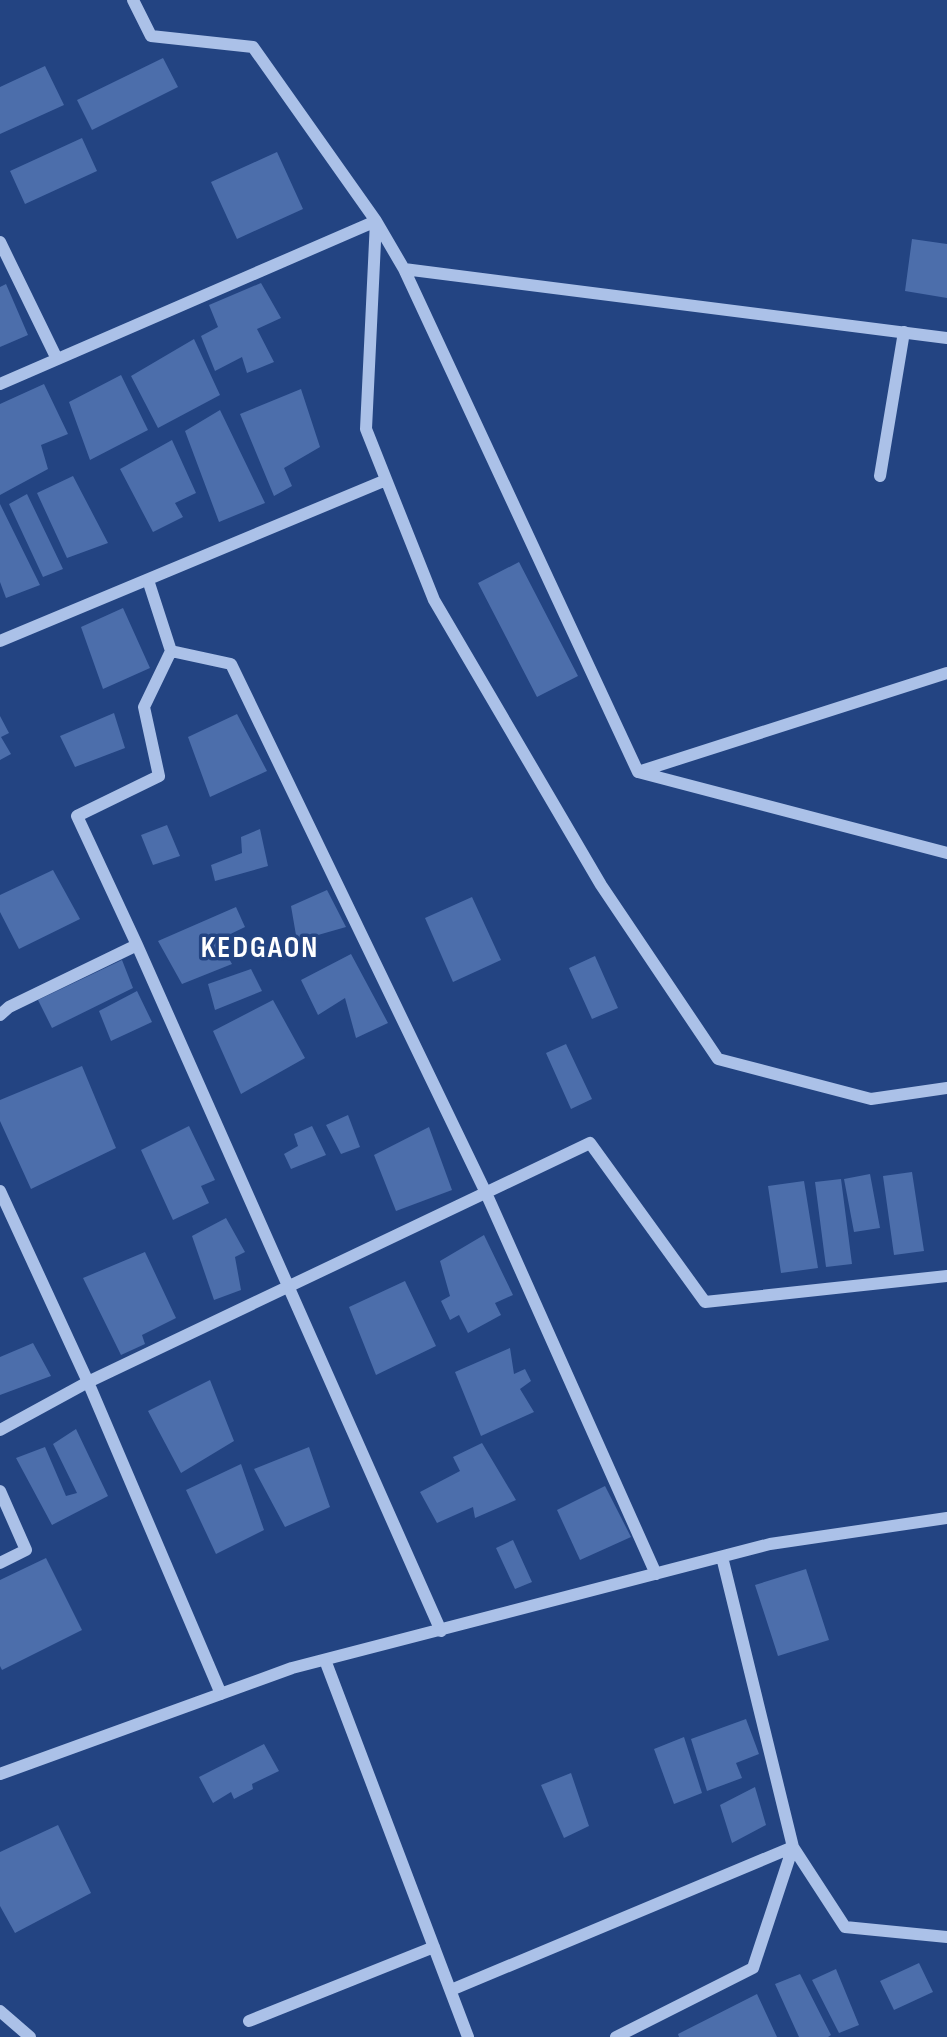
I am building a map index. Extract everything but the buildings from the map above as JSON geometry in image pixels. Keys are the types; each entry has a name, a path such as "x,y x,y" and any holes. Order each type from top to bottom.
{"street":[{"path":"133,0 151,36 253,47 376,221 404,269 638,772"},
{"path":"0,384 376,221"},
{"path":"376,221 366,429 441,612 601,885 718,1059 871,1099 947,1087"},
{"path":"0,242 57,359"},
{"path":"404,269 947,338"},
{"path":"880,476 904,332"},
{"path":"0,641 386,480"},
{"path":"148,580 171,651 144,706 159,776 77,816 137,945 441,1631"},
{"path":"171,651 231,664 486,1193 656,1574"},
{"path":"638,772 947,673"},
{"path":"638,772 947,853"},
{"path":"0,1016 9,1007 137,945"},
{"path":"0,1430 88,1382 590,1143 705,1302 947,1276"},
{"path":"0,1191 88,1382 221,1694"},
{"path":"0,1491 26,1550 0,1563"},
{"path":"0,1774 292,1668 770,1544 947,1518"},
{"path":"722,1557 793,1847 845,1927 947,1937"},
{"path":"325,1660 468,2037"},
{"path":"451,1990 793,1847"},
{"path":"616,2037 753,1968 793,1847"},
{"path":"250,2021 434,1947"},
{"path":"0,2011 30,2037"}],"district":[{"name":"KEDGAON","path":"260,947"}]}
